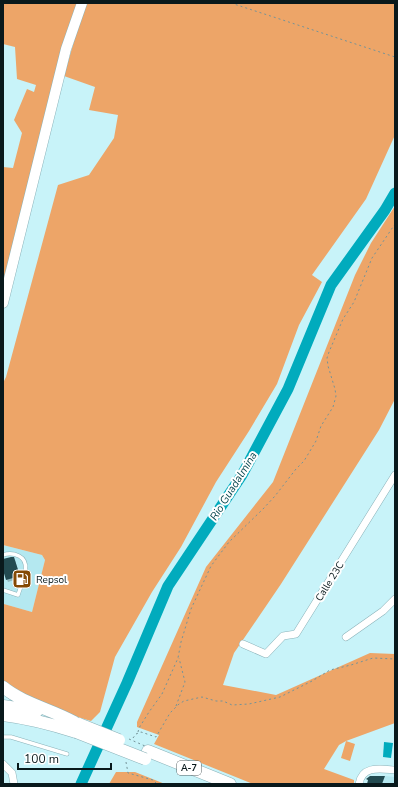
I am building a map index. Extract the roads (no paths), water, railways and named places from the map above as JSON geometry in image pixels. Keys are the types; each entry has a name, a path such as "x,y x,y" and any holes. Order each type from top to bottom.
{"highway":[{"path":"3,687 20,698 55,712 76,726"},
{"name":"A-7","path":"3,706 47,713 146,755 208,784"},
{"name":"A-7","path":"3,715 76,726"},
{"name":"A-7","path":"146,755 230,784"}],"main road":[{"path":"3,303 66,49 82,3"}],"street":[{"name":"Calle 23C","path":"243,644 266,654 283,636 296,634 395,475"},
{"path":"346,637 384,611 395,599"},
{"path":"3,764 12,773 14,784"},
{"path":"359,784 366,772 373,768 395,770"}],"lane":[{"path":"3,555 9,553 19,556 24,561 26,568 18,595 3,590"},
{"path":"3,737 10,737 67,754"}],"water":[{"path":"384,742 393,743 391,758 383,757"}],"waterway":[{"name":"Rio Guadalmina","path":"81,784 127,683 168,586 242,475 288,389 331,285 385,210 395,193"}],"place":[{"name":"Repsol","path":"22,579"}]}
